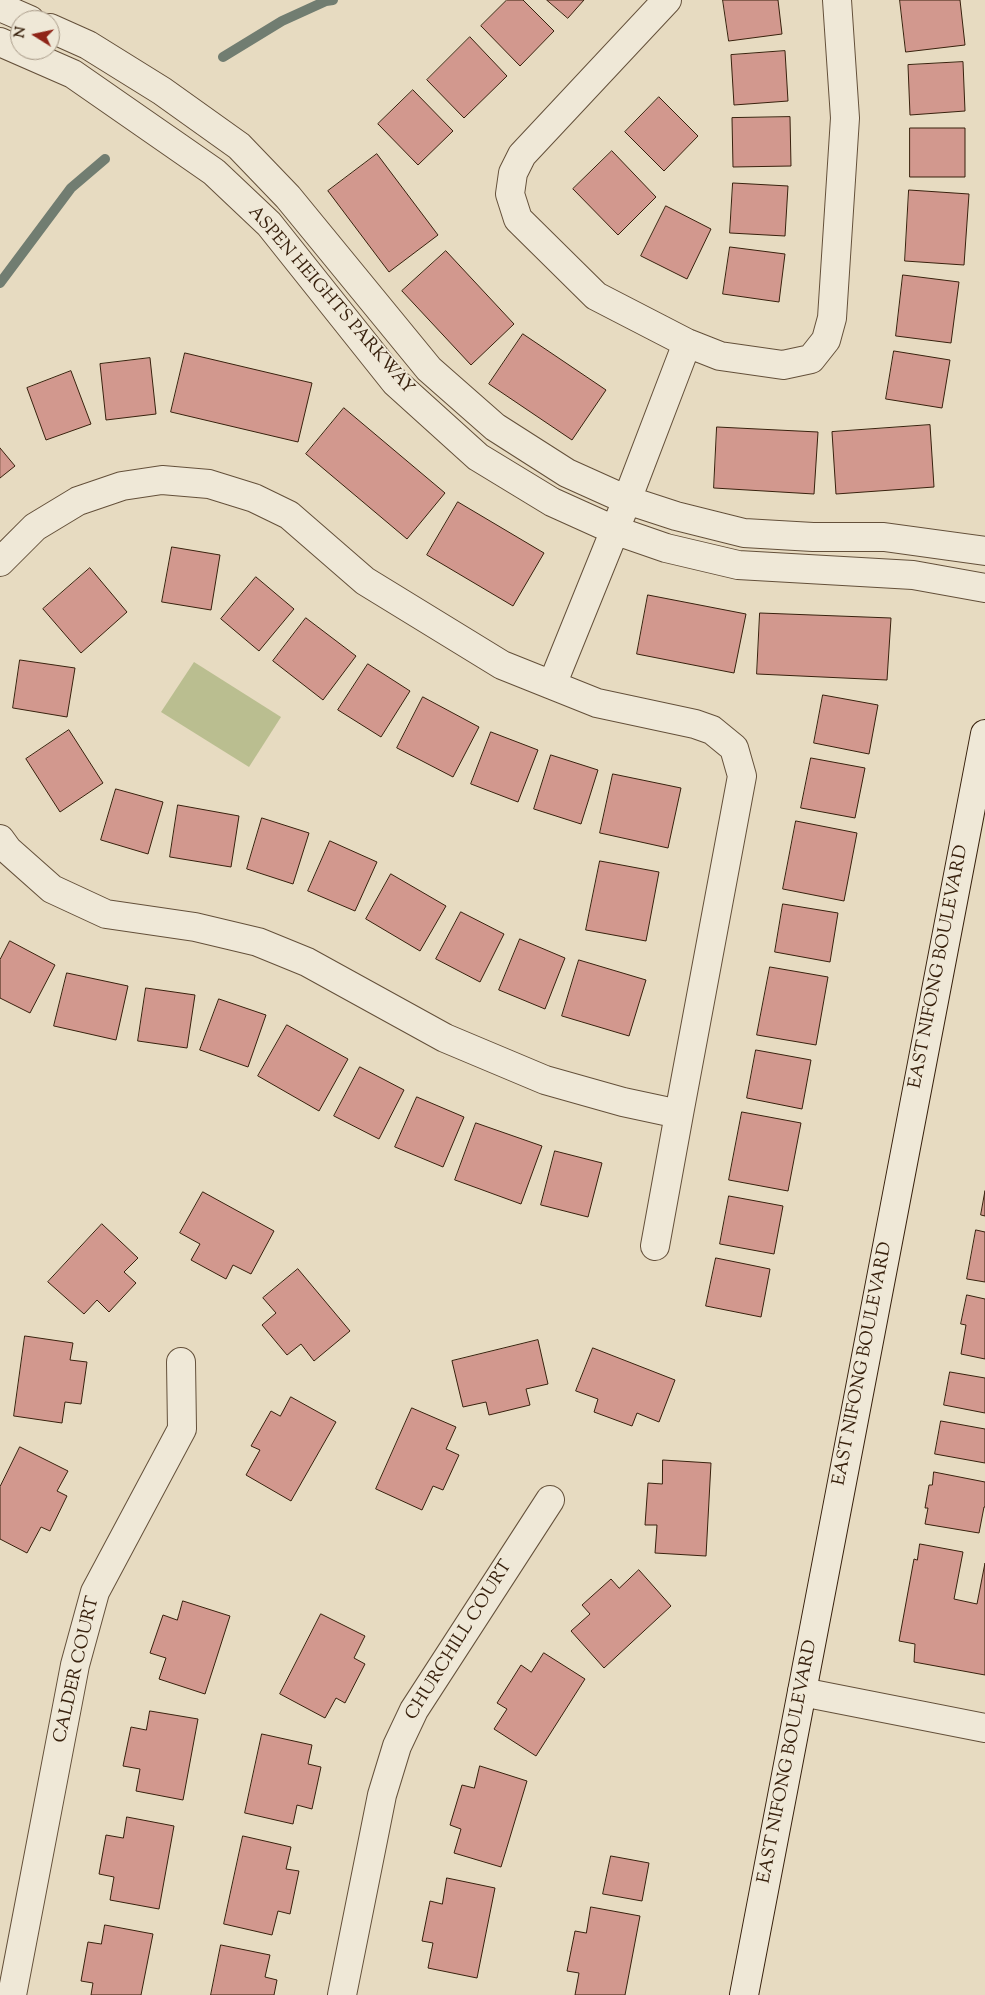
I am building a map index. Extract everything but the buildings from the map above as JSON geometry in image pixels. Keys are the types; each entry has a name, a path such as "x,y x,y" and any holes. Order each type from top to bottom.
{"street":[{"path":"666,0 522,155 512,173 510,194 518,219 596,296 687,343 720,356 783,365 811,359 826,340 832,318 846,118 837,0"},
{"name":"ASPEN HEIGHTS PARKWAY","path":"60,32 88,44 162,91 239,146 288,197 429,369 495,427 567,473 626,500 676,516 744,533 813,538 884,537 985,551"},
{"name":"ASPEN HEIGHTS PARKWAY","path":"0,42 73,74 214,172 269,224 396,382 478,457 552,502 614,530 666,548 738,565 913,576 985,588"},
{"path":"552,685 687,343"},
{"path":"0,562 35,527 78,502 122,486 162,480 208,484 254,498 289,515 365,581 502,665 597,703 695,724 712,730 734,748 742,776 655,1246"},
{"path":"849,572 850,538"},
{"name":"EAST NIFONG BOULEVARD","path":"744,1995 982,764 985,734"},
{"path":"0,839 8,850 52,889 106,914 195,927 258,942 307,962 445,1038 545,1080 623,1102 679,1114"},
{"name":"CALDER COURT","path":"12,1995 75,1665 95,1592 182,1429 181,1362"},
{"name":"CHURCHILL COURT","path":"342,1995 382,1795 397,1746 414,1710 550,1500"},
{"path":"802,1692 985,1728"}],"green space":[{"path":"194,662 281,717 249,767 161,712"}],"waterway":[{"path":"223,57 282,21 326,1 333,0"},
{"path":"0,283 71,188 105,159"}]}
